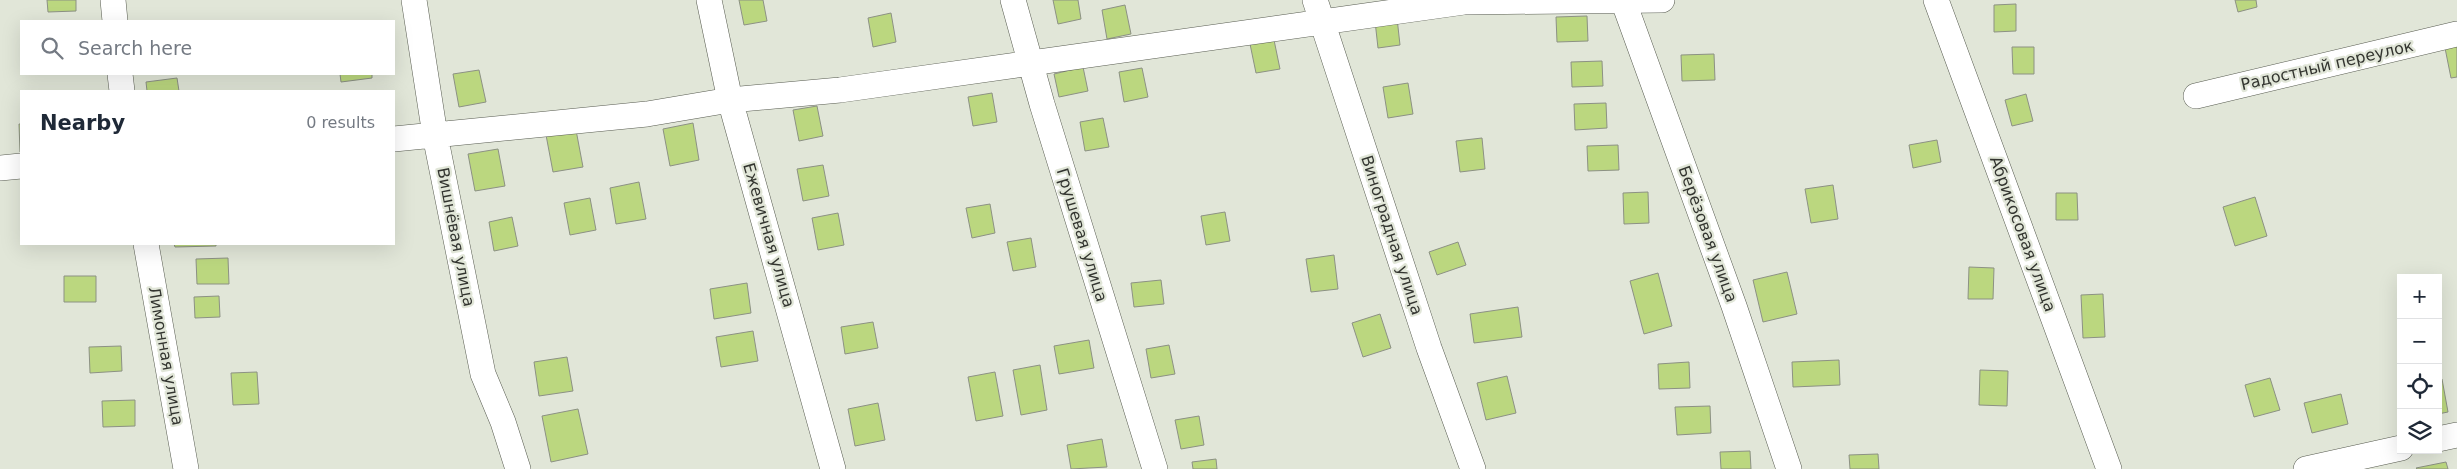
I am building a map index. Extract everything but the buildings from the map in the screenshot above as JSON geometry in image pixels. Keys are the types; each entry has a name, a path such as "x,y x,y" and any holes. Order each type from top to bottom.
{"street":[{"path":"113,0 115,20"},
{"name":"Вишнёвая улица","path":"414,0 435,135 483,374 518,469"},
{"name":"Ежевичная улица","path":"710,0 730,100 833,469"},
{"name":"Грушевая улица","path":"1013,0 1030,64 1155,469"},
{"path":"395,139 647,114 730,100 840,90 1030,64 1319,11 1464,2 1662,0"},
{"name":"Абрикосовая улица","path":"1936,0 2109,469"},
{"name":"Берёзовая улица","path":"1623,1 1734,306 1790,469"},
{"name":"Виноградная улица","path":"1319,11 1428,348 1472,469"},
{"name":"Радостный переулок","path":"2196,96 2457,34"},
{"path":"120,75 122,90"},
{"path":"0,168 20,166"},
{"name":"Лимонная улица","path":"146,245 186,469"},
{"path":"2442,439 2457,435"},
{"path":"2306,469 2397,449"}]}
